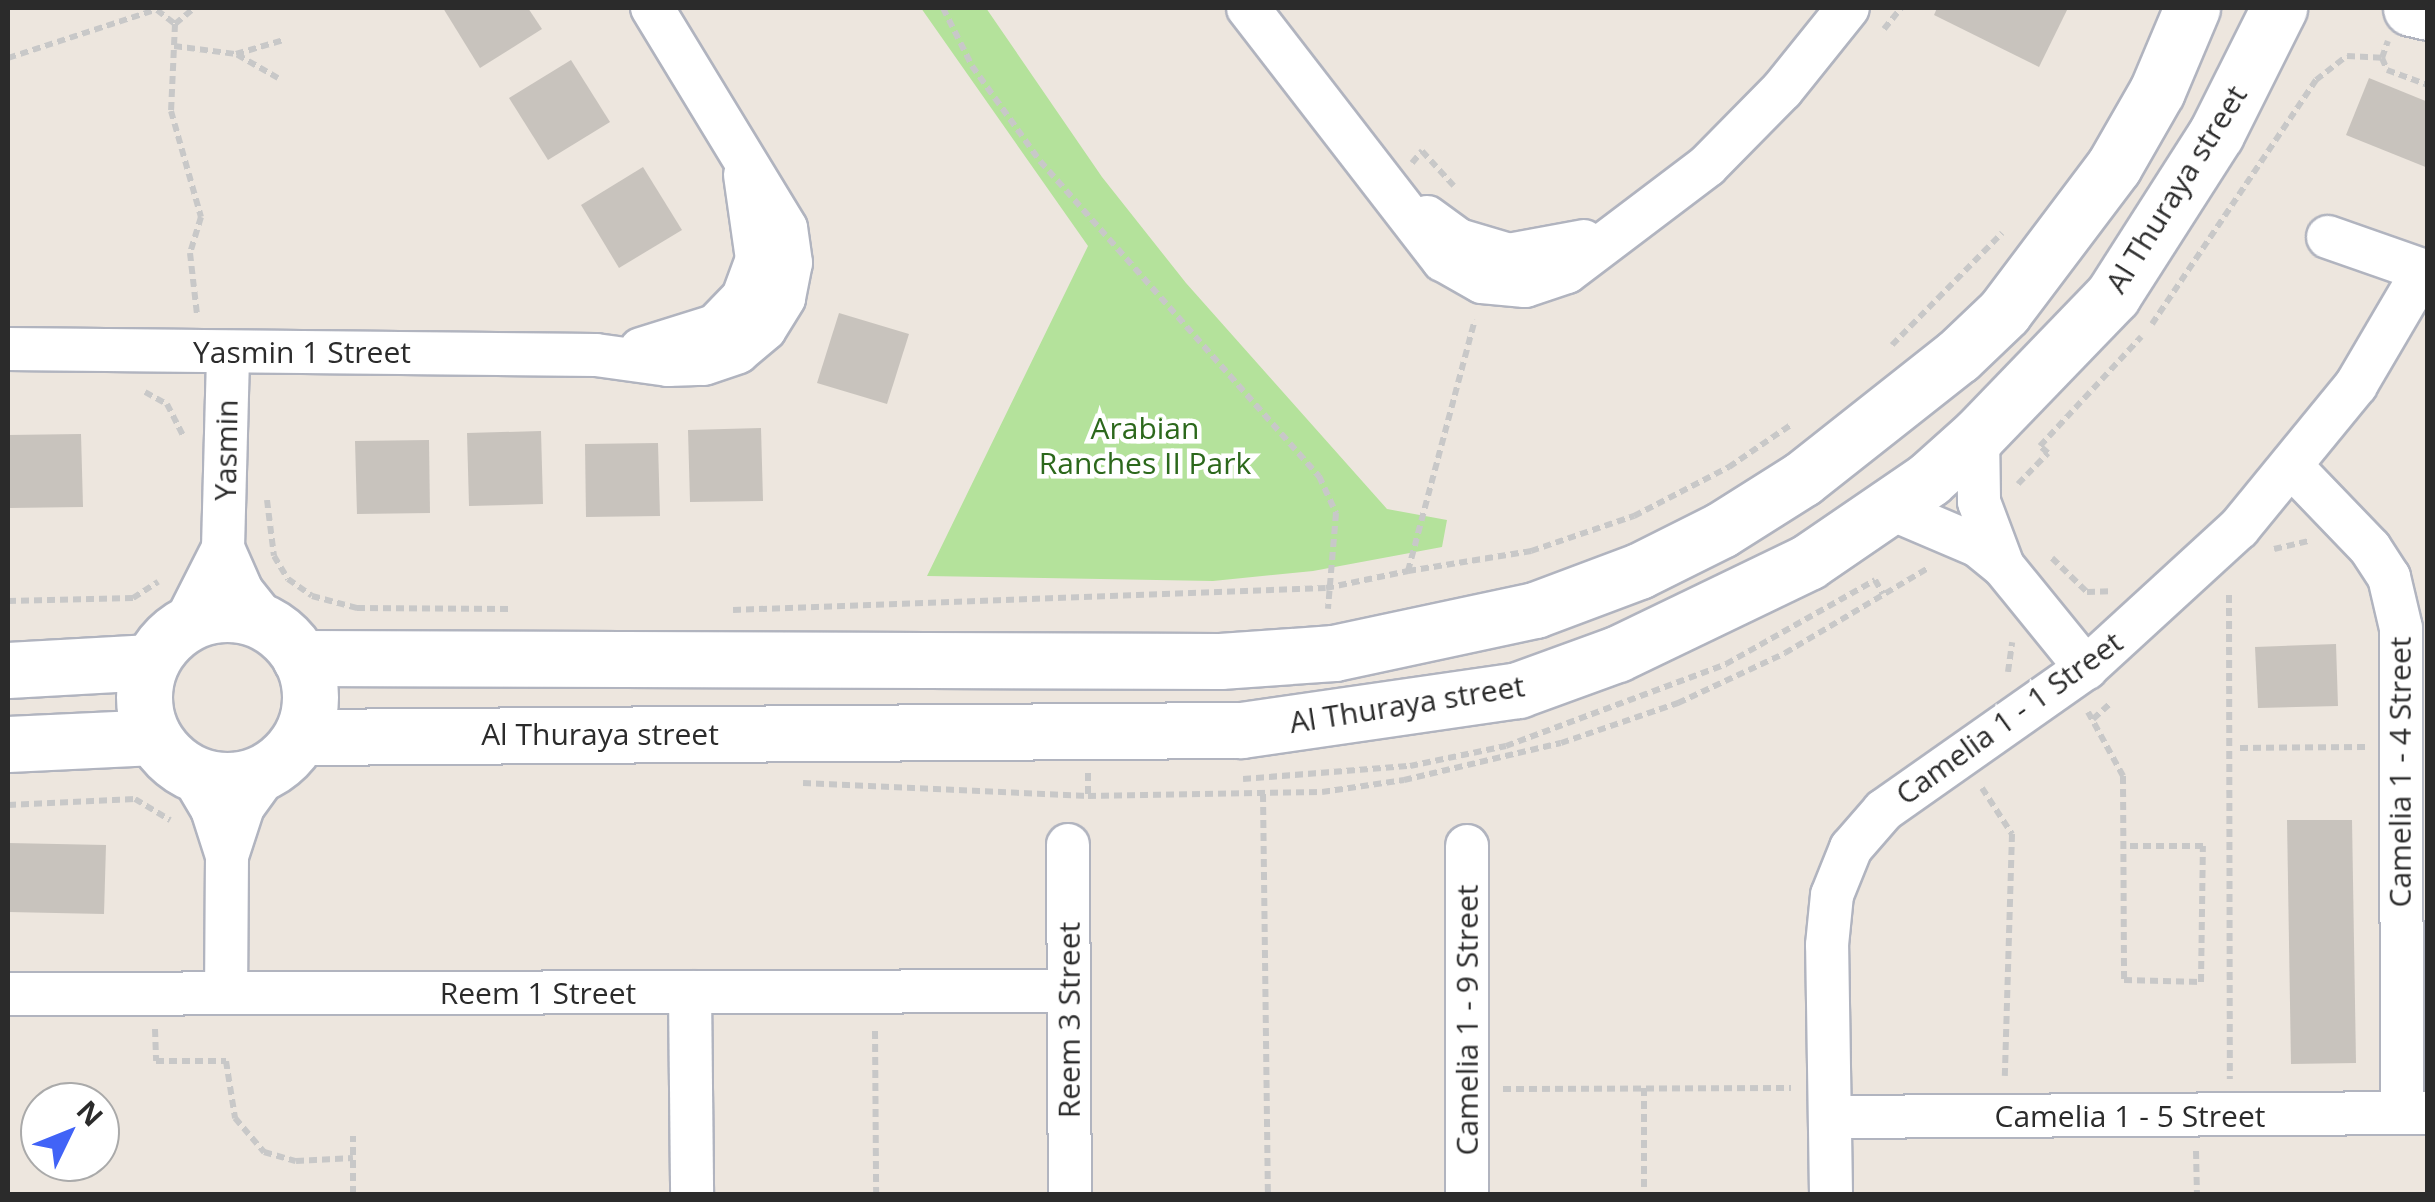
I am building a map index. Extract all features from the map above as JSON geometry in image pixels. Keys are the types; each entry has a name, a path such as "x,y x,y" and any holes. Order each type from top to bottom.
{"street":[{"name":"Yasmin 1 Street","path":"8,350 222,334 596,354 678,342 715,326 743,297 757,259 737,144 652,8"},
{"path":"1248,8 1330,120 1399,196 1443,260 1462,273 1504,286 1547,282 1736,138 1848,8"},
{"name":"Al Thuraya street","path":"285,641 1084,663 1334,653 1535,610 1640,571 1802,479 1904,404 2004,312 2058,245 2157,91 2192,8"},
{"name":"Al Thuraya street","path":"287,752 1086,735 1341,718 1518,690 1617,654 1808,562 1889,508 1978,435 2113,295 2216,134 2279,8"},
{"path":"1399,196 1460,240 1509,255 1561,250 1622,227"},
{"path":"2328,236 2425,271"},
{"name":"Camelia 1 - 1 Street","path":"1831,1194 1827,945 1832,895 1851,848 1884,810 2078,674 2178,588 2293,468 2384,343 2425,271"},
{"name":"Yasmin","path":"222,334 224,548 242,591 285,641"},
{"path":"1978,435 1980,502 2003,566 2078,674"},
{"name":"Camelia 1 - 4 Street","path":"2293,468 2370,548 2388,577 2402,628 2399,747 2414,1113"},
{"path":"1889,508 1950,529 2003,566"},
{"name":"Yasmin","path":"168,644 224,548"},
{"path":"8,670 168,644 226,614 285,641 310,698 287,752 244,807 226,856"},
{"path":"168,644 144,687 172,754 212,809 226,856 226,993"},
{"path":"8,744 172,754 246,779 287,752"},
{"name":"Reem 3 Street","path":"1068,845 1070,1194"},
{"name":"Camelia 1 - 9 Street","path":"1467,846 1467,1194"},
{"name":"Reem 1 Street","path":"8,994 1069,991"},
{"path":"690,992 692,1194"},
{"name":"Camelia 1 - 5 Street","path":"1832,1102 2230,1116 2414,1113"}],"path":[{"path":"194,8 175,24 171,112 201,218 190,253 197,316 222,334"},
{"path":"943,8 972,66 1040,160 1319,476 1336,513 1326,588 1334,653"},
{"path":"8,58 159,9 175,24"},
{"path":"2382,58 2411,15"},
{"path":"236,54 284,40"},
{"path":"174,46 236,54 278,78"},
{"path":"2015,491 2048,453 2040,446 2171,303 2316,80 2347,56 2382,58"},
{"path":"2382,58 2387,70 2428,85"},
{"path":"1883,353 2012,221"},
{"path":"1408,572 1478,308 1452,295 1462,273"},
{"path":"125,391 167,404 183,431 183,448"},
{"path":"722,610 1326,588 1531,551 1634,516 1729,467 1802,417"},
{"path":"266,497 274,556 288,578 312,596 357,608 530,609"},
{"path":"2262,561 2286,542 2324,548"},
{"path":"2046,551 2086,592 2117,586"},
{"path":"8,601 133,598 165,573"},
{"path":"2230,1116 2229,595 2240,584"},
{"path":"2078,674 2124,776 2124,980 2201,982 2203,846 2125,846"},
{"path":"1341,718 1348,790"},
{"path":"2240,748 2399,747"},
{"path":"1263,794 1268,1194"},
{"path":"875,992 876,1194"},
{"path":"153,993 156,1062 226,1061 235,1118 251,1141 296,1162 353,1158"},
{"path":"1644,1088 1644,1194"},
{"path":"1467,1089 1644,1088 1832,1102"},
{"path":"353,1136 353,1194"}],"green space":[{"name":"Arabian Ranches II Park","path":"921,8 986,8 1102,177 1186,283 1387,509 1447,520 1442,547 1313,571 1213,581 927,576 1088,246"}],"building":[{"path":"443,8 528,8 542,29 480,68"},
{"path":"1937,8 2068,8 2039,67 1934,15"},
{"path":"571,60 610,122 548,160 509,98"},
{"path":"2369,78 2428,102 2428,168 2346,135"},
{"path":"643,167 682,230 619,268 581,205"},
{"path":"839,313 909,334 887,404 817,383"},
{"path":"761,428 763,501 690,502 688,430"},
{"path":"541,431 543,504 469,506 467,433"},
{"path":"81,434 83,507 9,508 8,435"},
{"path":"429,440 430,513 357,514 355,441"},
{"path":"658,443 660,516 586,517 585,444"},
{"path":"2336,644 2338,706 2258,708 2255,647"},
{"path":"2287,820 2352,820 2356,1063 2291,1064"},
{"path":"8,843 106,845 104,914 8,912"}]}
